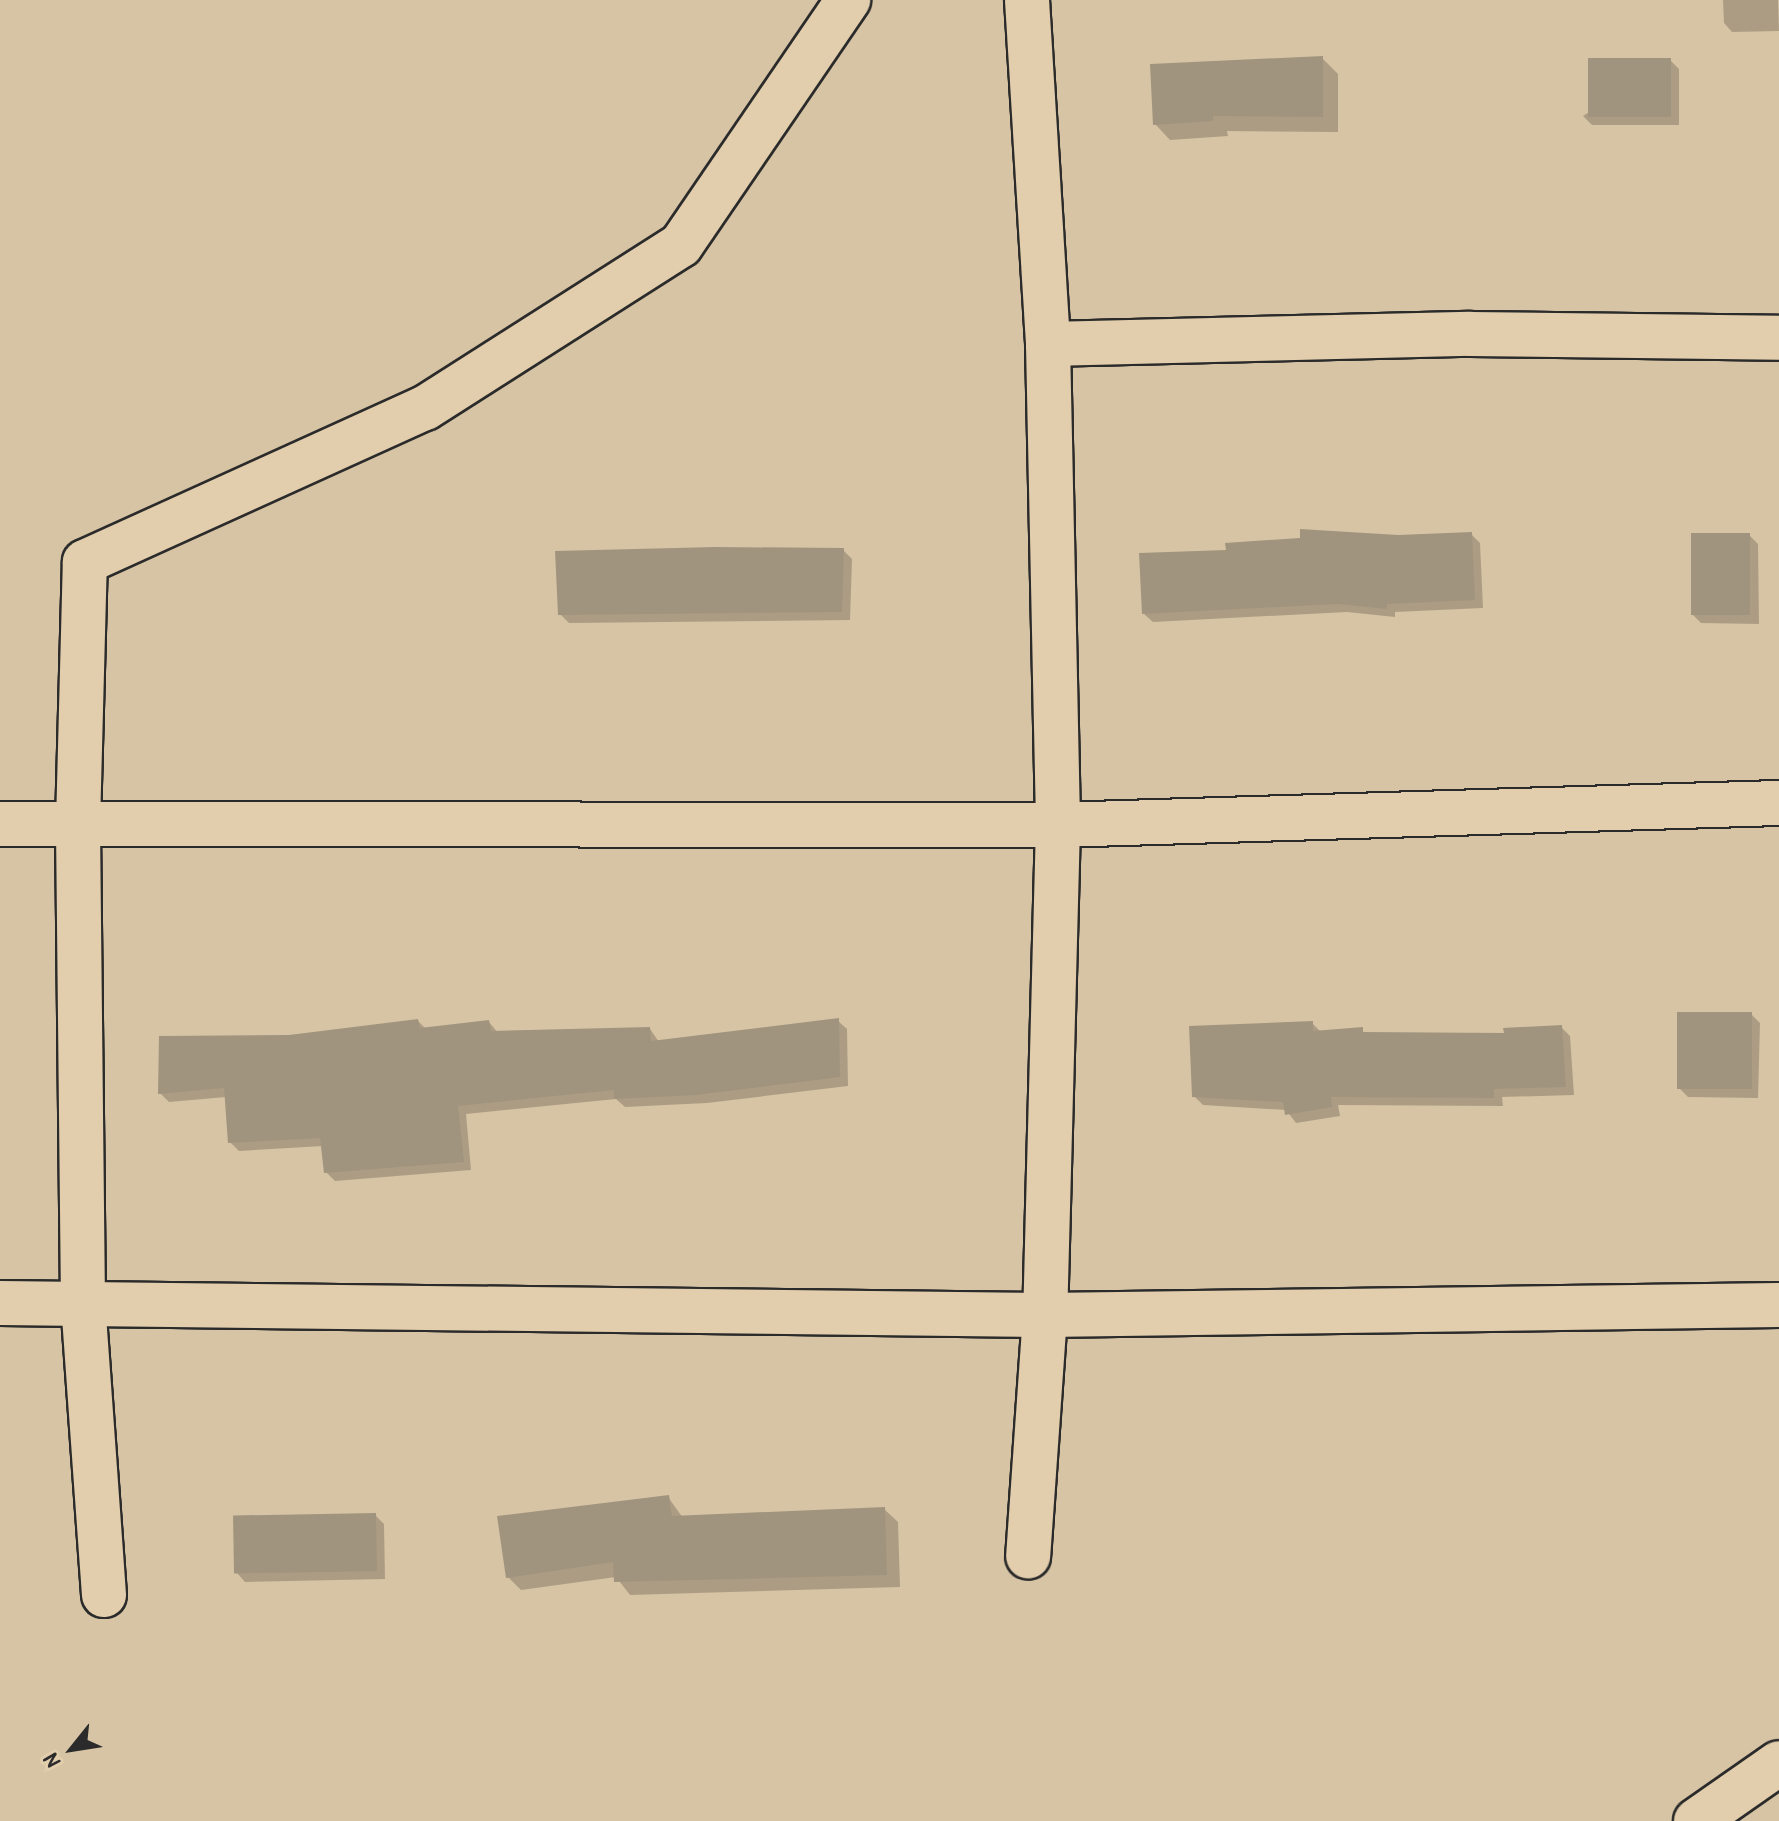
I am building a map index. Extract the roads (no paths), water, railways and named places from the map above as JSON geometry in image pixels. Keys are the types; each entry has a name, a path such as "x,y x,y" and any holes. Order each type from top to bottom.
{"street":[{"path":"104,1595 83,1304 78,824 85,562 425,408 681,245 848,0"},
{"path":"1027,0 1048,344 1058,825 1045,1315 1028,1556"},
{"path":"1048,344 1470,334 1779,338"},
{"path":"0,824 1058,825 1779,803"},
{"path":"0,1303 1045,1315 1779,1305"},
{"path":"1696,1821 1779,1763"}]}
